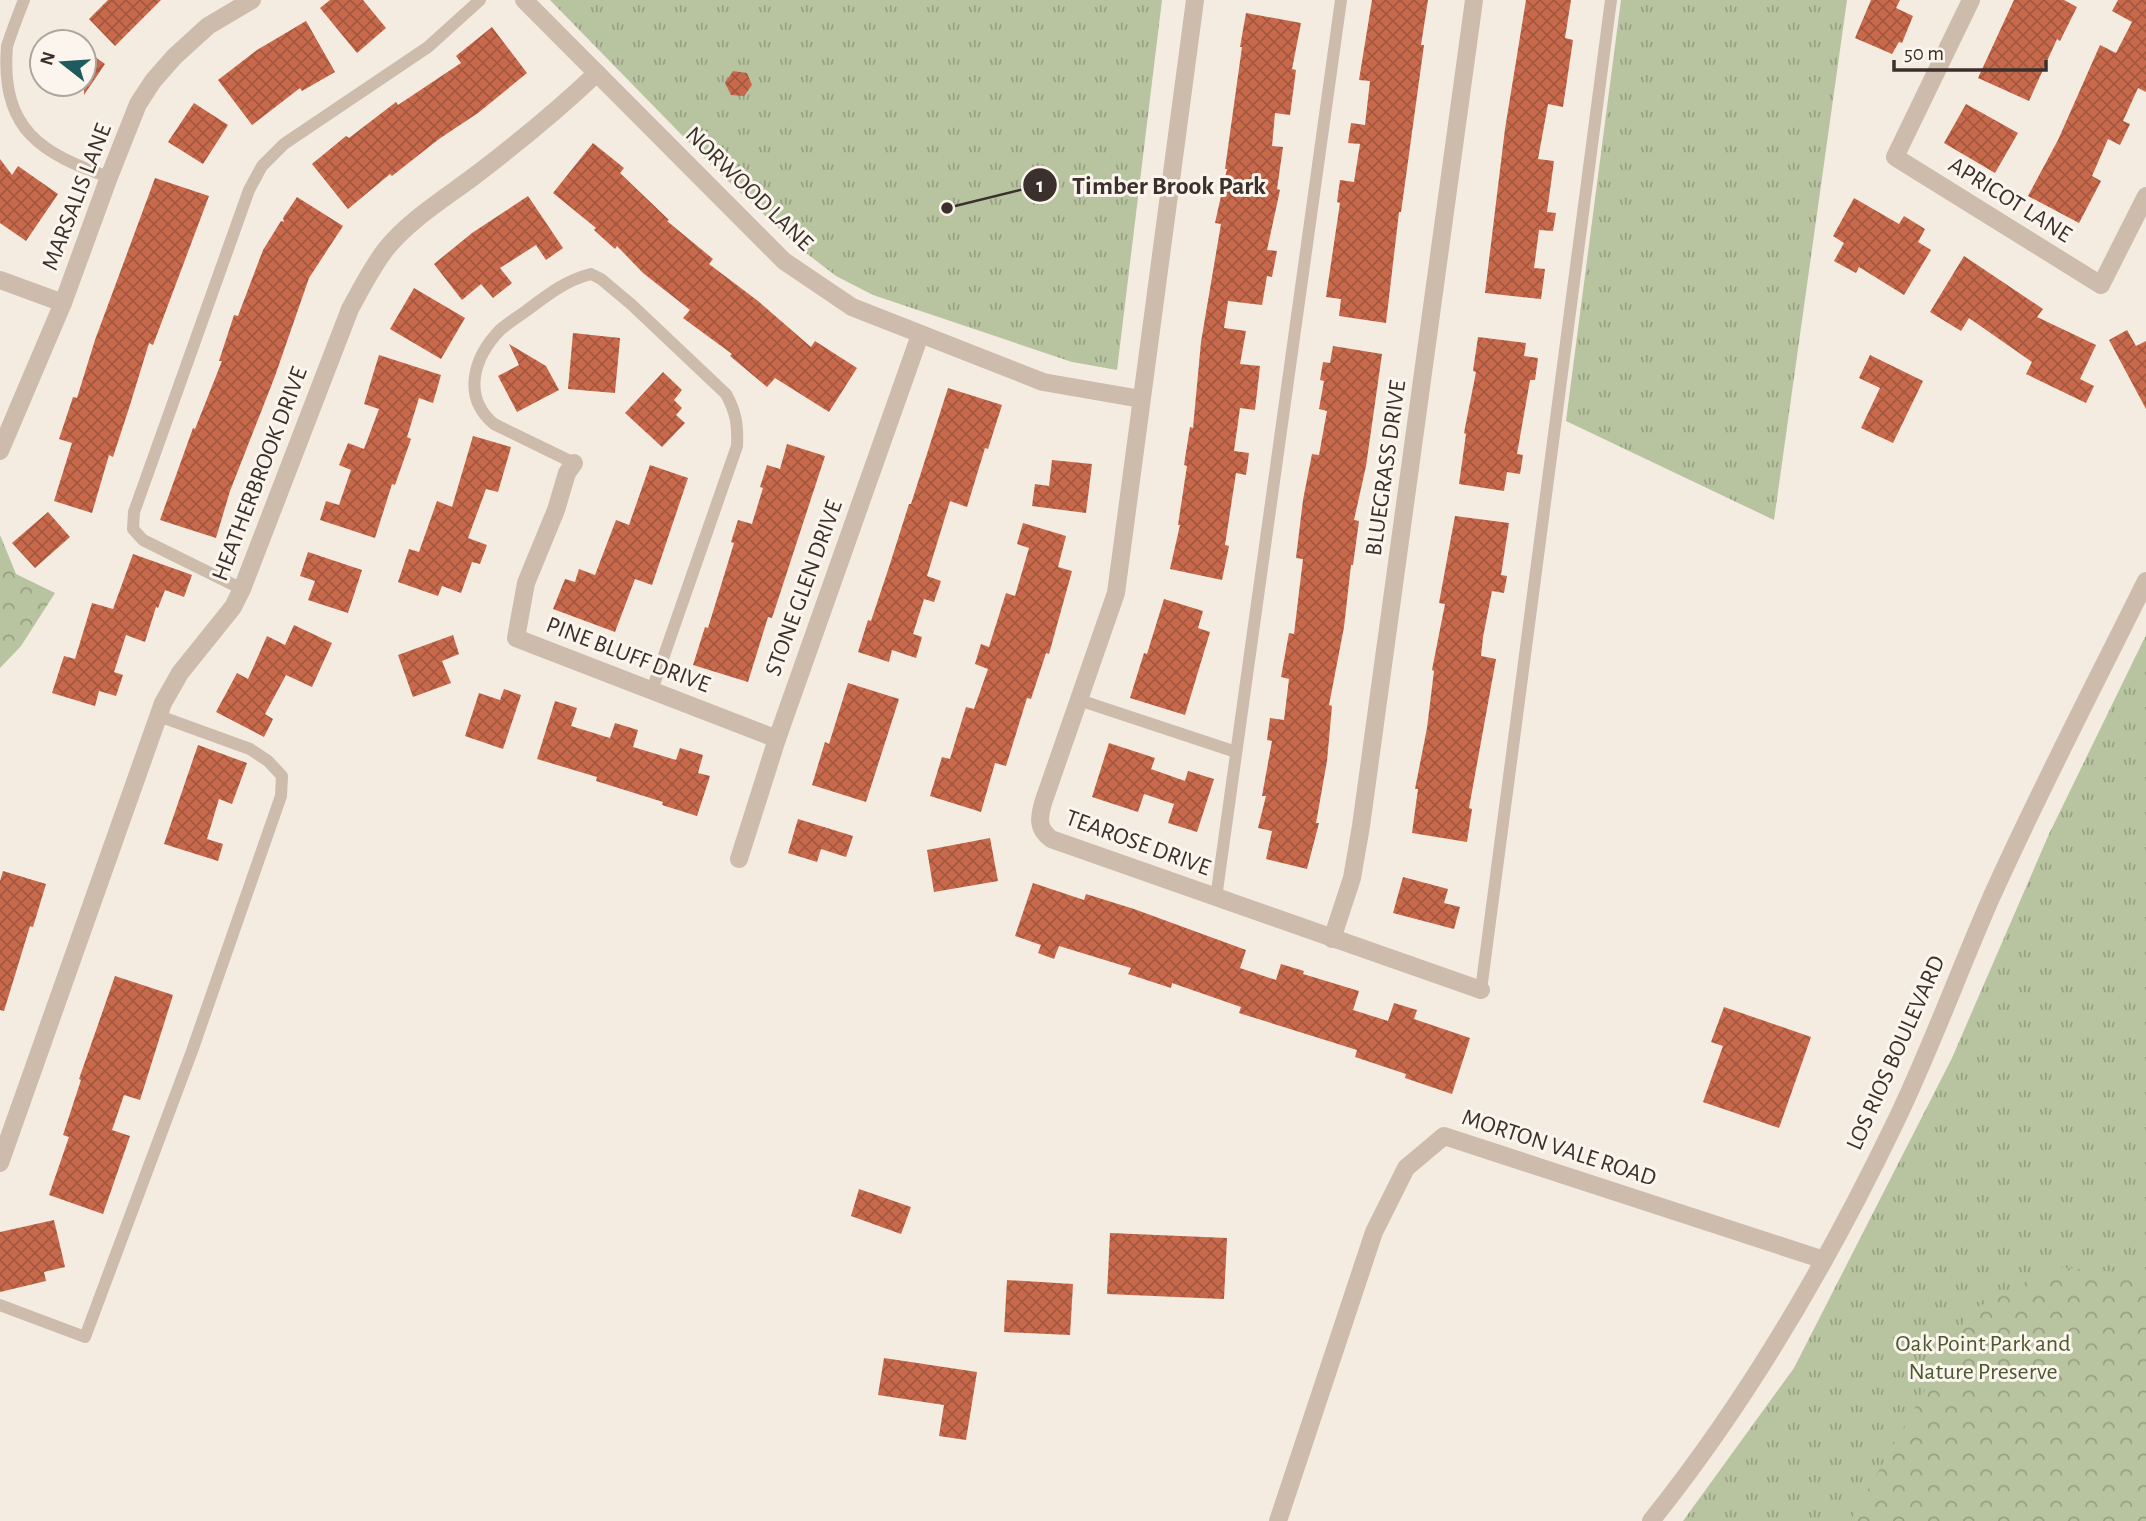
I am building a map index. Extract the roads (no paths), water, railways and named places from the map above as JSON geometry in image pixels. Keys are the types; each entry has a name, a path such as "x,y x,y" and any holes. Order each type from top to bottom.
{"street":[{"name":"MARSALIS LANE","path":"0,451 63,303 138,104 174,57 208,26 251,0"},
{"name":"NORWOOD LANE","path":"524,0 783,261 852,307 1043,382 1141,399"},
{"name":"TEAROSE DRIVE","path":"1195,0 1116,593 1039,818 1045,834 1051,838 1481,990"},
{"name":"BLUEGRASS DRIVE","path":"1332,939 1352,878 1361,826 1474,0"},
{"name":"APRICOT LANE","path":"1971,0 1895,157 2101,285 2146,195"},
{"name":"HEATHERBROOK DRIVE","path":"1,1163 163,703 180,673 233,607 242,590 350,309 386,249 409,225 559,109 597,73"},
{"path":"0,279 63,303"},
{"name":"STONE GLEN DRIVE","path":"739,859 776,739 920,335"},
{"name":"PINE BLUFF DRIVE","path":"574,463 567,473 556,510 526,583 516,638 776,739"},
{"name":"LOS RIOS BOULEVARD","path":"1651,1521 1727,1418 1778,1340 1824,1260 1895,1124 1992,897 2146,581"},
{"name":"MORTON VALE ROAD","path":"1278,1521 1374,1232 1406,1168 1444,1136 1824,1260"}],"lane":[{"path":"24,0 6,48 2,76 4,102 12,122 23,135 62,161 109,177"},
{"path":"242,590 143,540 133,529 134,512 249,190 262,166 284,144 428,47 480,0"},
{"path":"1216,898 1341,0"},
{"path":"1481,990 1611,0"},
{"path":"574,463 494,424 483,415 473,389 474,376 483,354 500,330 571,279 590,274 601,279 632,305 726,394 735,410 738,423 737,446 652,690"},
{"path":"1079,700 1236,752"},
{"path":"0,1305 85,1337 192,1051 281,796 282,776 268,761 250,749 159,716"}],"place":[{"name":"Timber Brook Park","path":"947,208"}],"park label":[{"name":"Oak Point Park and Nature Preserve","path":"1983,1358"}]}
